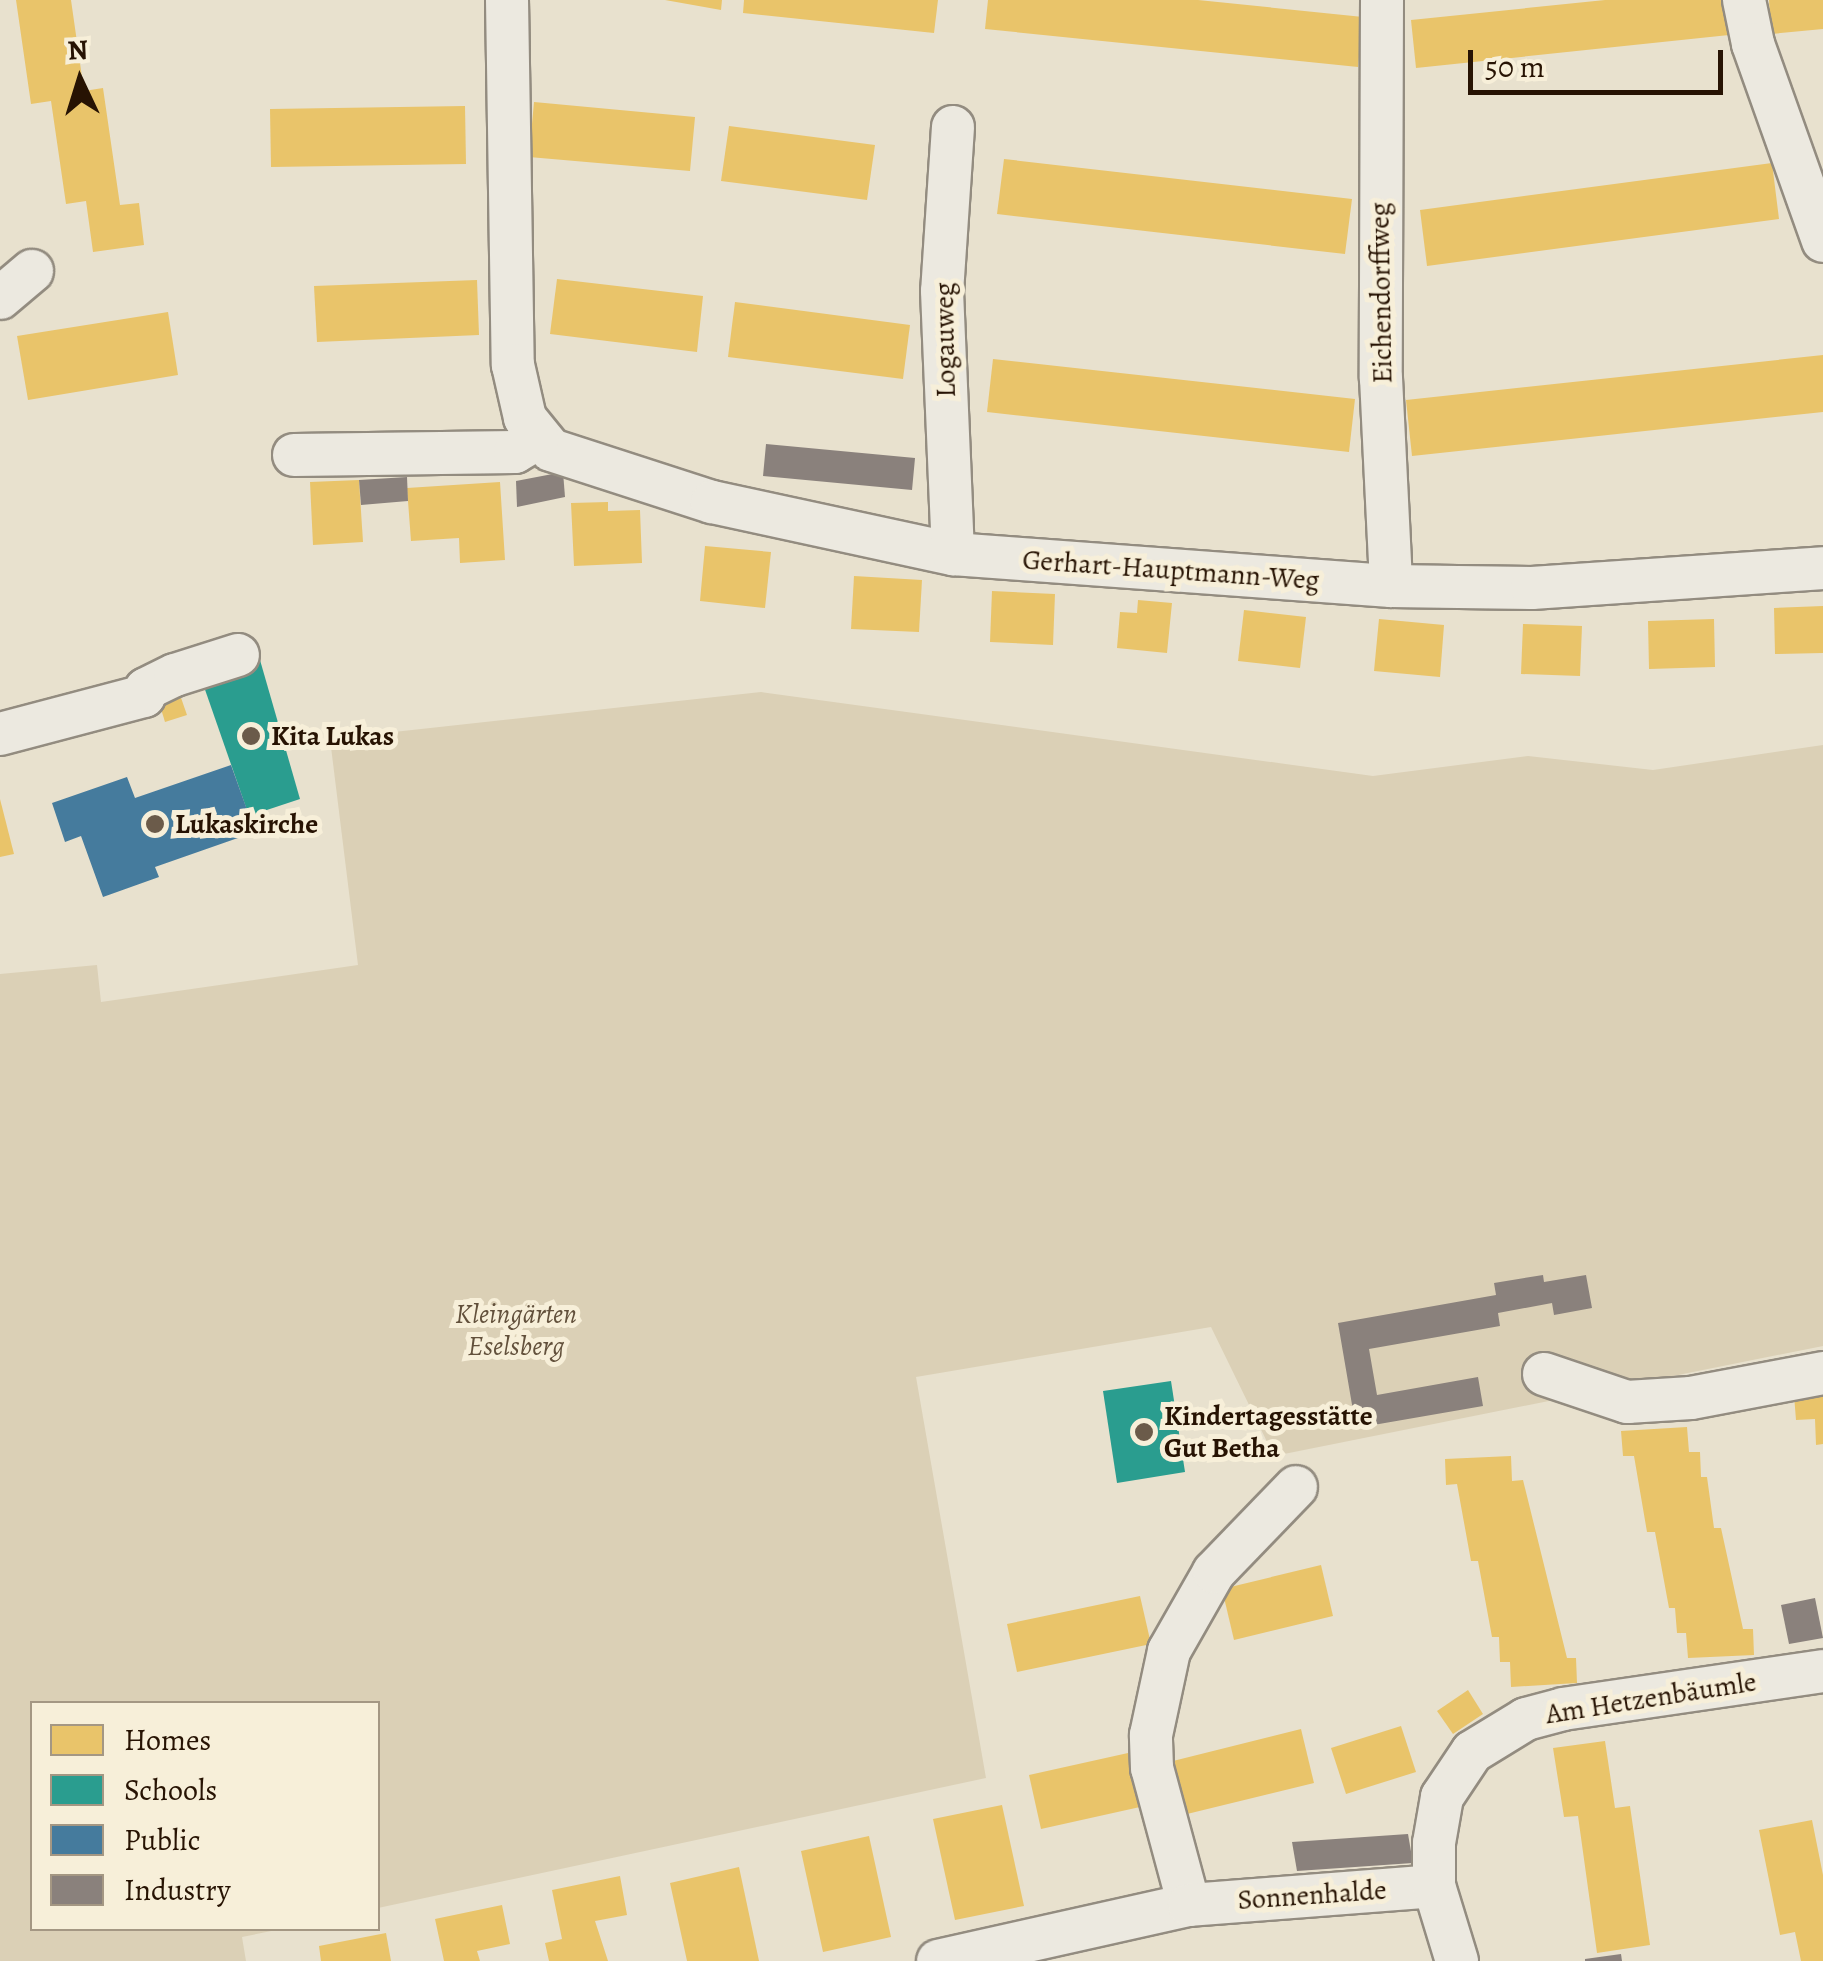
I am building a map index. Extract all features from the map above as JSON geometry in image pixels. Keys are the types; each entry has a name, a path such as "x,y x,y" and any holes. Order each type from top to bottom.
{"street":[{"path":"294,454 515,452 536,439 513,365 507,0"},
{"name":"Eichendorffweg","path":"1382,0 1381,378 1391,586"},
{"path":"1744,0 1753,44 1823,242"},
{"name":"Logauweg","path":"953,126 942,291 953,554"},
{"name":"Gerhart-Hauptmann-Weg","path":"536,439 551,450 712,502 953,554 1391,586 1532,588 1823,568"},
{"path":"0,734 144,696 146,688 175,674 238,655"},
{"path":"1544,1374 1627,1402 1691,1398 1823,1373"},
{"path":"1189,1905 1152,1768 1151,1735 1168,1651 1214,1572 1296,1486"},
{"name":"Am Hetzenbäumle","path":"1457,1961 1434,1886 1442,1796 1472,1752 1526,1719 1600,1702 1823,1672"},
{"name":"Sonnenhalde","path":"938,1961 1189,1905 1434,1886"}],"green space":[{"name":"Kleingärten Eselsberg","path":"761,692 1373,776 1528,756 1653,770 1823,745 1823,1346 1274,1456 1211,1327 916,1377 986,1778 380,1908 380,1701 30,1701 30,1931 271,1931 242,1937 246,1961 0,1961 0,974 97,965 101,1002 358,965 330,739"}],"building: Homes":[{"path":"16,0 71,0 84,91 103,88 120,205 139,203 144,245 93,252 86,201 66,204 51,101 31,104"},
{"path":"665,0 722,0 721,10"},
{"path":"744,0 938,0 934,33 743,13"},
{"path":"988,0 1198,0 1363,17 1358,67 985,29"},
{"path":"1605,0 1725,0 1729,35 1416,68 1411,20"},
{"path":"1769,0 1823,0 1823,29 1771,34"},
{"path":"534,102 695,117 690,171 529,157"},
{"path":"465,106 466,164 271,167 270,109"},
{"path":"729,126 875,145 867,200 721,181"},
{"path":"1004,159 1352,199 1345,254 997,214"},
{"path":"1772,163 1779,219 1427,266 1420,210"},
{"path":"557,279 703,296 697,352 550,334"},
{"path":"477,280 479,335 317,342 314,286"},
{"path":"735,302 910,325 903,379 728,357"},
{"path":"168,312 178,375 28,400 17,336"},
{"path":"1823,355 1823,412 1412,456 1406,400"},
{"path":"993,359 1355,399 1349,452 987,412"},
{"path":"359,480 363,542 313,545 310,482"},
{"path":"500,482 505,560 460,563 459,538 411,541 407,488"},
{"path":"608,502 608,511 640,510 642,563 574,566 571,503"},
{"path":"705,546 771,552 765,608 700,601"},
{"path":"854,576 922,580 919,632 851,629"},
{"path":"992,591 1055,594 1053,645 990,642"},
{"path":"1138,600 1172,603 1167,653 1117,648 1120,612 1137,613"},
{"path":"1823,606 1823,653 1775,654 1774,608"},
{"path":"1244,610 1306,617 1300,668 1238,661"},
{"path":"1379,619 1444,625 1440,677 1374,671"},
{"path":"1714,619 1715,667 1649,669 1648,621"},
{"path":"1523,624 1582,626 1580,676 1521,674"},
{"path":"179,692 187,715 165,722 158,699"},
{"path":"0,799 14,854 0,857"},
{"path":"1823,1393 1823,1444 1816,1445 1815,1419 1796,1420 1794,1395"},
{"path":"1687,1427 1689,1452 1700,1452 1701,1477 1707,1477 1714,1528 1721,1528 1743,1629 1753,1629 1754,1655 1688,1658 1686,1633 1677,1633 1675,1608 1669,1608 1655,1532 1647,1532 1634,1456 1623,1456 1621,1431"},
{"path":"1511,1456 1512,1481 1523,1480 1567,1658 1576,1658 1577,1683 1511,1687 1510,1662 1500,1662 1499,1637 1492,1637 1478,1561 1471,1561 1457,1484 1446,1485 1445,1459"},
{"path":"1321,1565 1333,1616 1234,1640 1222,1589"},
{"path":"1140,1596 1151,1644 1017,1672 1007,1624"},
{"path":"1468,1690 1483,1714 1453,1734 1437,1711"},
{"path":"1401,1726 1416,1772 1346,1794 1331,1748"},
{"path":"1301,1729 1314,1783 1187,1814 1173,1761"},
{"path":"1605,1741 1615,1808 1630,1806 1650,1945 1597,1953 1578,1816 1564,1817 1553,1748"},
{"path":"1128,1753 1140,1807 1041,1829 1029,1775"},
{"path":"1002,1805 1024,1906 955,1920 933,1819"},
{"path":"1812,1820 1823,1875 1823,1961 1801,1961 1795,1932 1780,1935 1759,1830"},
{"path":"869,1836 891,1937 823,1952 801,1851"},
{"path":"739,1867 759,1961 687,1961 670,1883"},
{"path":"620,1876 627,1915 595,1921 608,1961 549,1961 545,1943 562,1939 552,1890"},
{"path":"502,1905 510,1944 477,1951 480,1961 444,1961 435,1919"},
{"path":"386,1933 391,1961 321,1961 319,1946"}],"building: Schools":[{"name":"Kita Lukas","path":"260,660 300,799 249,816 202,681"},
{"name":"Kindertagesstätte Gut Betha","path":"1171,1381 1185,1472 1117,1483 1103,1391"}],"building: Public":[{"name":"Lukaskirche","path":"231,765 255,832 155,867 159,877 103,897 81,836 65,842 52,803 127,777 135,798"}],"building: Industry":[{"path":"766,444 915,458 912,490 763,476"},
{"path":"563,472 565,497 517,507 516,481"},
{"path":"407,477 408,501 361,505 359,480"},
{"path":"1543,1275 1544,1282 1586,1275 1592,1308 1554,1315 1552,1303 1498,1313 1500,1326 1369,1349 1377,1395 1478,1377 1483,1406 1356,1428 1338,1323 1496,1295 1494,1283"},
{"path":"1815,1598 1823,1638 1789,1644 1781,1605"},
{"path":"1408,1834 1413,1863 1297,1871 1292,1842"},
{"path":"1621,1954 1622,1961 1585,1961 1585,1959"}],"place":[{"name":"Kita Lukas","path":"251,736"},
{"name":"Lukaskirche","path":"155,824"},
{"name":"Kindertagesstätte Gut Betha","path":"1144,1432"}]}
